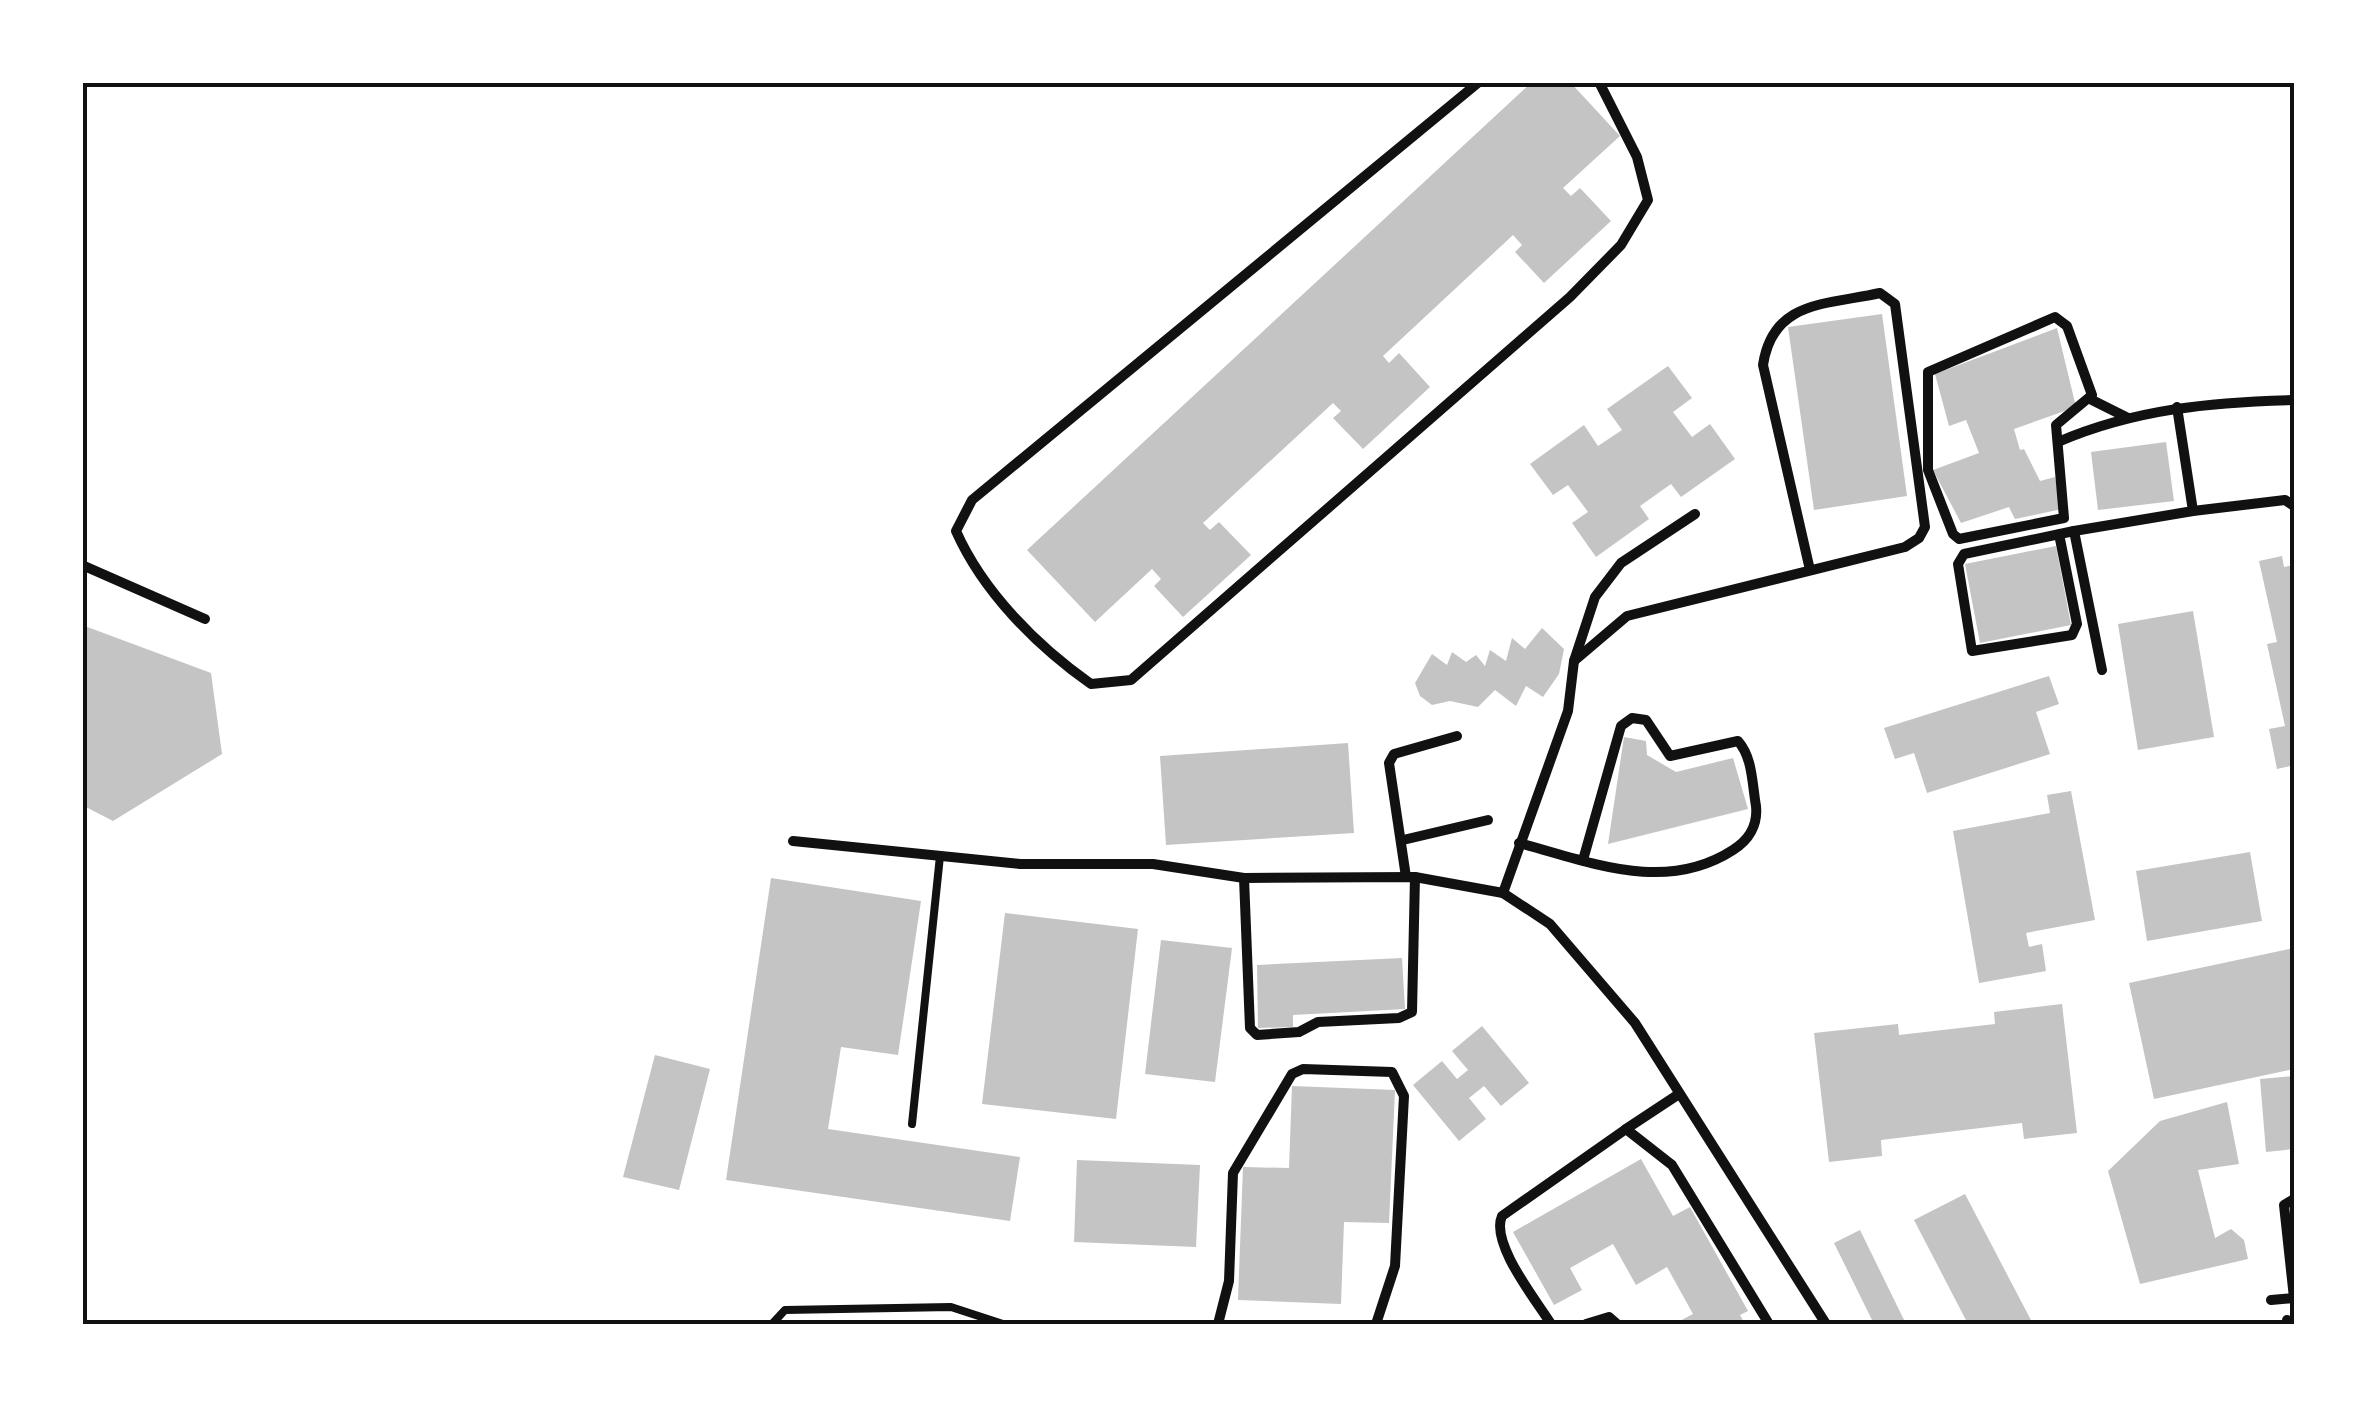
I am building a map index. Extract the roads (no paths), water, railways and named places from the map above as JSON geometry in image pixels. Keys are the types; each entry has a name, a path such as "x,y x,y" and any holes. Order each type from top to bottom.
{"street":[{"path":"1479,82 972,500 956,532 969,562 1050,652 1090,684 1131,680 1570,297 1622,245 1648,200 1637,157 1600,82"},
{"path":"1574,661 1627,616 1904,547 1919,538 1925,527 1895,304 1880,293 1797,311 1767,338 1763,365 1810,570"},
{"path":"2092,400 2060,420 2064,518 1959,540 1952,534 1928,470 1928,372 2055,318 2067,326 2092,400 2128,419"},
{"path":"2058,442 2177,407 2294,400"},
{"path":"2177,407 2193,510"},
{"path":"2059,534 2077,624 2072,634 1972,651 1958,564 1964,554 2074,530 2193,510 2285,500 2294,506"},
{"path":"1503,893 1568,711 1574,661 1595,597 1621,563 1695,514"},
{"path":"2074,530 2102,670"},
{"path":"82,564 205,620"},
{"path":"1519,843 1582,860 1660,874 1704,869 1746,842 1758,818 1748,752 1738,741 1670,756 1646,720 1632,718 1621,726 1582,860"},
{"path":"1244,878 1250,1028 1257,1036 1299,1032 1318,1022 1399,1018 1412,1012 1411,877 1389,764 1394,754 1457,736"},
{"path":"1403,840 1488,820"},
{"path":"793,841 1020,864 1153,864 1244,878 1411,877 1503,893 1550,924 1635,1024 1826,1324"},
{"path":"1218,1324 1229,1282 1233,1173 1292,1074 1303,1069 1392,1072 1400,1080 1404,1096 1395,1266 1376,1324"},
{"path":"1551,1324 1502,1243 1498,1226 1502,1216 1680,1094"},
{"path":"1626,1129 1672,1165 1769,1324"},
{"path":"2271,1300 2294,1298 2284,1205 2294,1198"},
{"path":"1586,1324 1608,1316 1617,1324"}],"lane":[{"path":"912,1124 940,856"},
{"path":"772,1324 785,1310 951,1308 1003,1324"}]}
